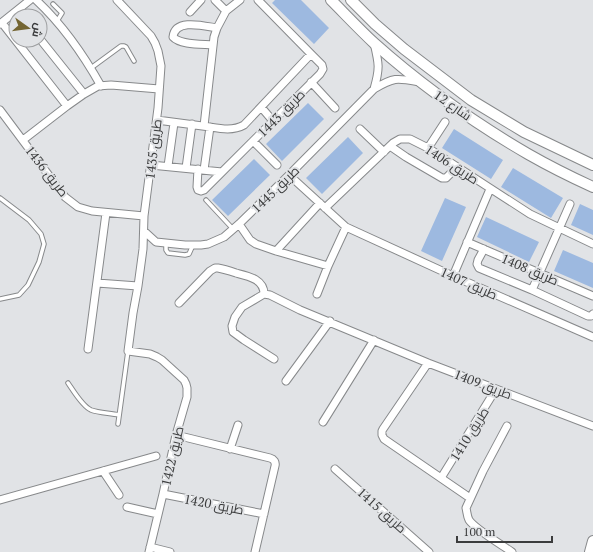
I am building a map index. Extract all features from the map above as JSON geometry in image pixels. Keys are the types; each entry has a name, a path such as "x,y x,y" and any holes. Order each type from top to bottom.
{"street":[{"path":"24,8 30,0"},
{"path":"36,0 57,21 69,36 91,68 101,86"},
{"name":"طريق 1435","path":"117,0 155,43 161,66 157,120 144,216 143,249 128,351"},
{"path":"190,12 201,0"},
{"path":"201,170 207,127 214,37 226,11 240,0"},
{"name":"طريق 1443","path":"201,170 196,187 201,191 204,190 320,74 323,69 322,64 258,0"},
{"name":"شارع 12","path":"331,0 373,42 421,82 457,108 510,143 550,166 591,185"},
{"name":"شارع 12","path":"351,0 375,24 404,49 471,100 524,132 593,165"},
{"path":"218,1 226,11"},
{"path":"1,24 67,106"},
{"path":"213,45 175,40 173,34 174,31 180,27 189,24 217,28"},
{"path":"373,42 379,67 374,89"},
{"path":"47,48 84,94"},
{"path":"157,120 207,127 231,129 238,128 261,107 311,54"},
{"name":"طريق 1445","path":"156,242 201,245 208,244 224,237 289,176 374,89 386,82 398,79 421,82"},
{"path":"311,82 335,108"},
{"path":"23,140 67,106 98,86 111,85 159,90"},
{"path":"261,107 273,121"},
{"name":"طريق 1436","path":"0,110 65,197 78,207 106,213 144,216"},
{"path":"428,148 445,122"},
{"path":"168,166 174,123"},
{"path":"186,168 192,124"},
{"path":"360,129 384,152"},
{"name":"طريق 1406","path":"323,206 390,146 400,139 405,138 428,148 530,214 593,244"},
{"path":"253,141 277,165"},
{"path":"390,146 442,178 446,178 457,167"},
{"path":"151,164 222,172"},
{"name":"طريق 1407","path":"289,176 346,227 453,276 593,337"},
{"path":"453,276 490,189"},
{"path":"532,290 570,204"},
{"path":"276,251 323,206"},
{"path":"88,349 106,213"},
{"path":"236,226 256,244 328,266"},
{"path":"317,294 346,227"},
{"path":"143,249 156,242 144,231"},
{"name":"طريق 1408","path":"467,242 593,296"},
{"path":"484,249 478,260 477,264 479,268 532,290 588,316 593,314"},
{"path":"179,303 210,271 215,268 255,278 262,285 264,294 242,307 234,318 232,326 233,332 274,359"},
{"path":"97,283 138,286"},
{"name":"طريق 1409","path":"264,294 270,295 428,363 593,426"},
{"path":"286,381 330,321"},
{"path":"323,422 374,340"},
{"name":"طريق 1422","path":"128,351 150,354 162,360 184,380 186,384 187,397 176,435 164,494 149,550"},
{"path":"428,363 381,433 384,438 470,498"},
{"name":"طريق 1410","path":"442,478 496,389"},
{"path":"230,448 238,425"},
{"path":"507,426 483,471 466,508 470,521 476,527 512,552"},
{"path":"176,435 274,460 275,466 255,552"},
{"path":"0,500 156,456"},
{"name":"طريق 1415","path":"335,469 429,552"},
{"path":"103,471 119,495"},
{"name":"طريق 1420","path":"164,494 264,514"},
{"path":"126,507 158,514"},
{"path":"590,552 593,541"},
{"path":"149,550 170,552"}],"lane":[{"path":"53,4 62,13 57,21"},
{"path":"91,68 121,46 126,47 134,61"},
{"path":"0,198 29,220 41,234 44,244 39,262 28,286 19,295 0,299"},
{"path":"206,200 236,226"},
{"path":"118,424 128,351"},
{"path":"68,383 89,409 119,415"}],"building":[{"path":"275,0 301,0 329,28 314,44 272,3"},
{"path":"308,103 324,119 282,161 266,144"},
{"path":"454,129 503,160 491,179 442,148"},
{"path":"348,137 363,153 322,194 306,178"},
{"path":"254,159 270,175 228,216 212,200"},
{"path":"513,168 563,198 551,218 501,187"},
{"path":"445,198 466,207 442,261 421,251"},
{"path":"580,204 593,210 593,235 571,225"},
{"path":"486,217 539,242 529,262 477,237"},
{"path":"563,250 593,263 593,288 554,271"}]}
